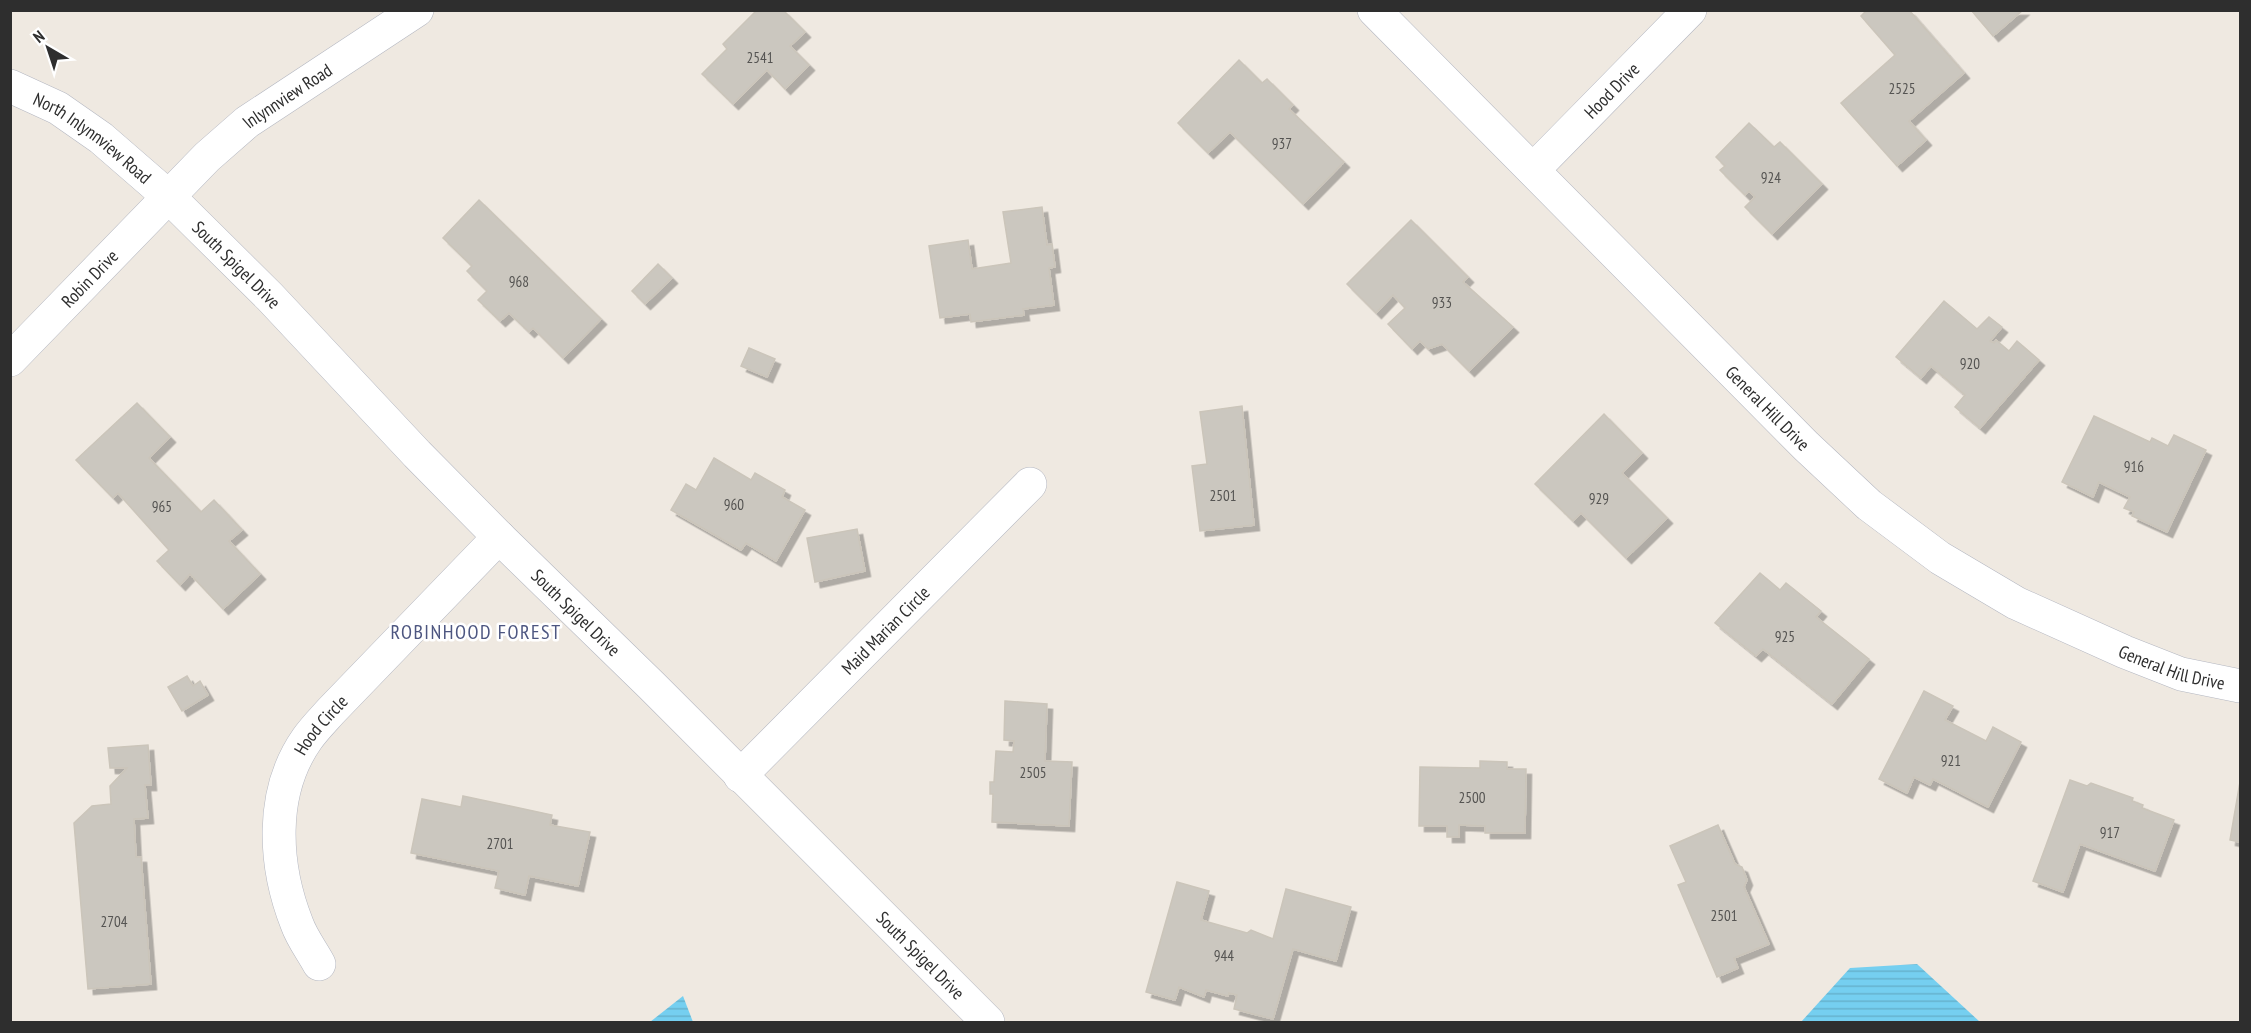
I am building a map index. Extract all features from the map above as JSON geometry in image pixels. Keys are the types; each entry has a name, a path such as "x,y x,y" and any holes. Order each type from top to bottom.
{"street":[{"name":"Inlynnview Road","path":"169,197 207,157 247,122 417,10"},
{"name":"General Hill Drive","path":"1374,10 1806,446 1869,505 1940,558 2016,603 2125,652 2181,674 2241,686"},
{"name":"Hood Drive","path":"1533,170 1690,10"},
{"name":"North Inlynnview Road","path":"10,86 58,108 101,138 169,197"},
{"name":"Robin Drive","path":"10,360 169,197"},
{"name":"South Spigel Drive","path":"169,197 270,297 417,454 499,537 988,1023"},
{"name":"Maid Marian Circle","path":"740,776 1030,484"},
{"name":"Hood Circle","path":"319,964 297,925 284,883 279,840 281,803 289,773 306,740 331,711 499,537"}],"water":[{"path":"1917,964 1980,1022 1801,1022 1850,968"},
{"path":"683,996 693,1022 650,1022"}],"building":[{"path":"757,10 783,10 805,32 790,46 809,65 785,89 767,70 733,104 702,74 727,49 723,44"},
{"path":"1867,10 1909,10 1964,73 1909,121 1926,140 1897,166 1841,103 1895,55 1861,16"},
{"path":"1971,10 2023,10 1993,36"},
{"path":"1239,60 1262,83 1267,79 1293,105 1289,109 1344,162 1303,204 1230,132 1208,153 1178,123"},
{"path":"1749,123 1774,147 1780,142 1822,184 1772,234 1745,207 1755,197 1749,191 1745,195 1720,170 1725,166 1716,157"},
{"path":"479,200 601,319 563,358 533,328 529,332 509,313 500,321 478,300 487,291 467,271 472,266 443,238"},
{"path":"1042,207 1047,245 1052,244 1055,267 1049,268 1054,305 1023,309 1024,315 971,322 970,314 940,318 929,246 968,240 972,269 1011,263 1003,212"},
{"path":"1411,220 1468,277 1463,282 1513,327 1469,371 1442,344 1428,349 1420,341 1412,349 1388,324 1405,308 1393,295 1376,313 1347,284"},
{"path":"658,264 672,278 645,304 632,291"},
{"path":"1944,301 1977,329 1989,317 2002,327 1990,341 1994,343 1996,340 2009,351 2017,341 2039,360 1980,428 1955,407 1965,395 1931,366 1921,378 1896,357"},
{"path":"749,348 775,359 767,377 741,366"},
{"path":"137,403 170,437 149,458 201,512 214,500 242,530 229,541 260,574 223,609 190,574 180,585 157,561 169,550 118,493 113,498 76,460"},
{"path":"1242,406 1254,525 1200,531 1192,466 1207,464 1200,412"},
{"path":"1604,414 1642,453 1622,473 1667,518 1626,558 1581,513 1573,521 1535,484"},
{"path":"2094,416 2150,442 2152,438 2168,446 2174,435 2206,450 2167,532 2132,516 2134,512 2124,508 2130,497 2099,482 2093,497 2062,482"},
{"path":"714,458 751,480 755,473 785,490 782,497 805,510 776,561 746,543 741,550 671,510 686,484 696,490"},
{"path":"857,529 865,571 815,582 807,538"},
{"path":"1760,573 1780,590 1786,583 1821,611 1816,617 1869,659 1832,704 1763,649 1756,656 1715,623"},
{"path":"187,676 193,686 200,681 208,695 182,711 168,687"},
{"path":"1924,691 1953,706 1945,720 1986,741 1993,727 2021,742 1988,807 1933,779 1930,785 1914,777 1907,793 1879,779"},
{"path":"1005,701 1047,704 1045,761 1072,762 1069,826 992,822 993,794 990,794 990,782 994,782 996,751 1013,752 1014,741 1004,740"},
{"path":"148,745 151,785 145,785 148,818 134,819 136,857 141,857 151,984 88,989 74,823 92,806 111,804 110,786 127,768 110,768 108,748"},
{"path":"1480,761 1507,762 1507,769 1526,769 1525,833 1485,833 1485,826 1459,825 1459,837 1447,837 1447,826 1419,826 1420,767 1480,768"},
{"path":"2070,780 2087,786 2091,783 2133,798 2132,801 2143,805 2142,808 2174,820 2155,871 2080,844 2063,892 2033,881"},
{"path":"2240,782 2240,842 2230,840"},
{"path":"463,796 552,815 550,825 590,832 578,886 529,876 525,895 495,888 499,871 411,853 422,799 461,807"},
{"path":"1718,825 1735,864 1742,867 1747,880 1744,887 1769,944 1734,958 1738,968 1717,977 1678,885 1686,882 1670,846"},
{"path":"1177,882 1209,891 1201,920 1247,933 1251,930 1273,939 1286,889 1351,907 1336,961 1293,949 1273,1019 1234,1009 1237,995 1229,993 1228,996 1206,990 1204,997 1179,987 1175,1000 1146,992"}],"district":[{"name":"ROBINHOOD FOREST","path":"476,632"}]}
